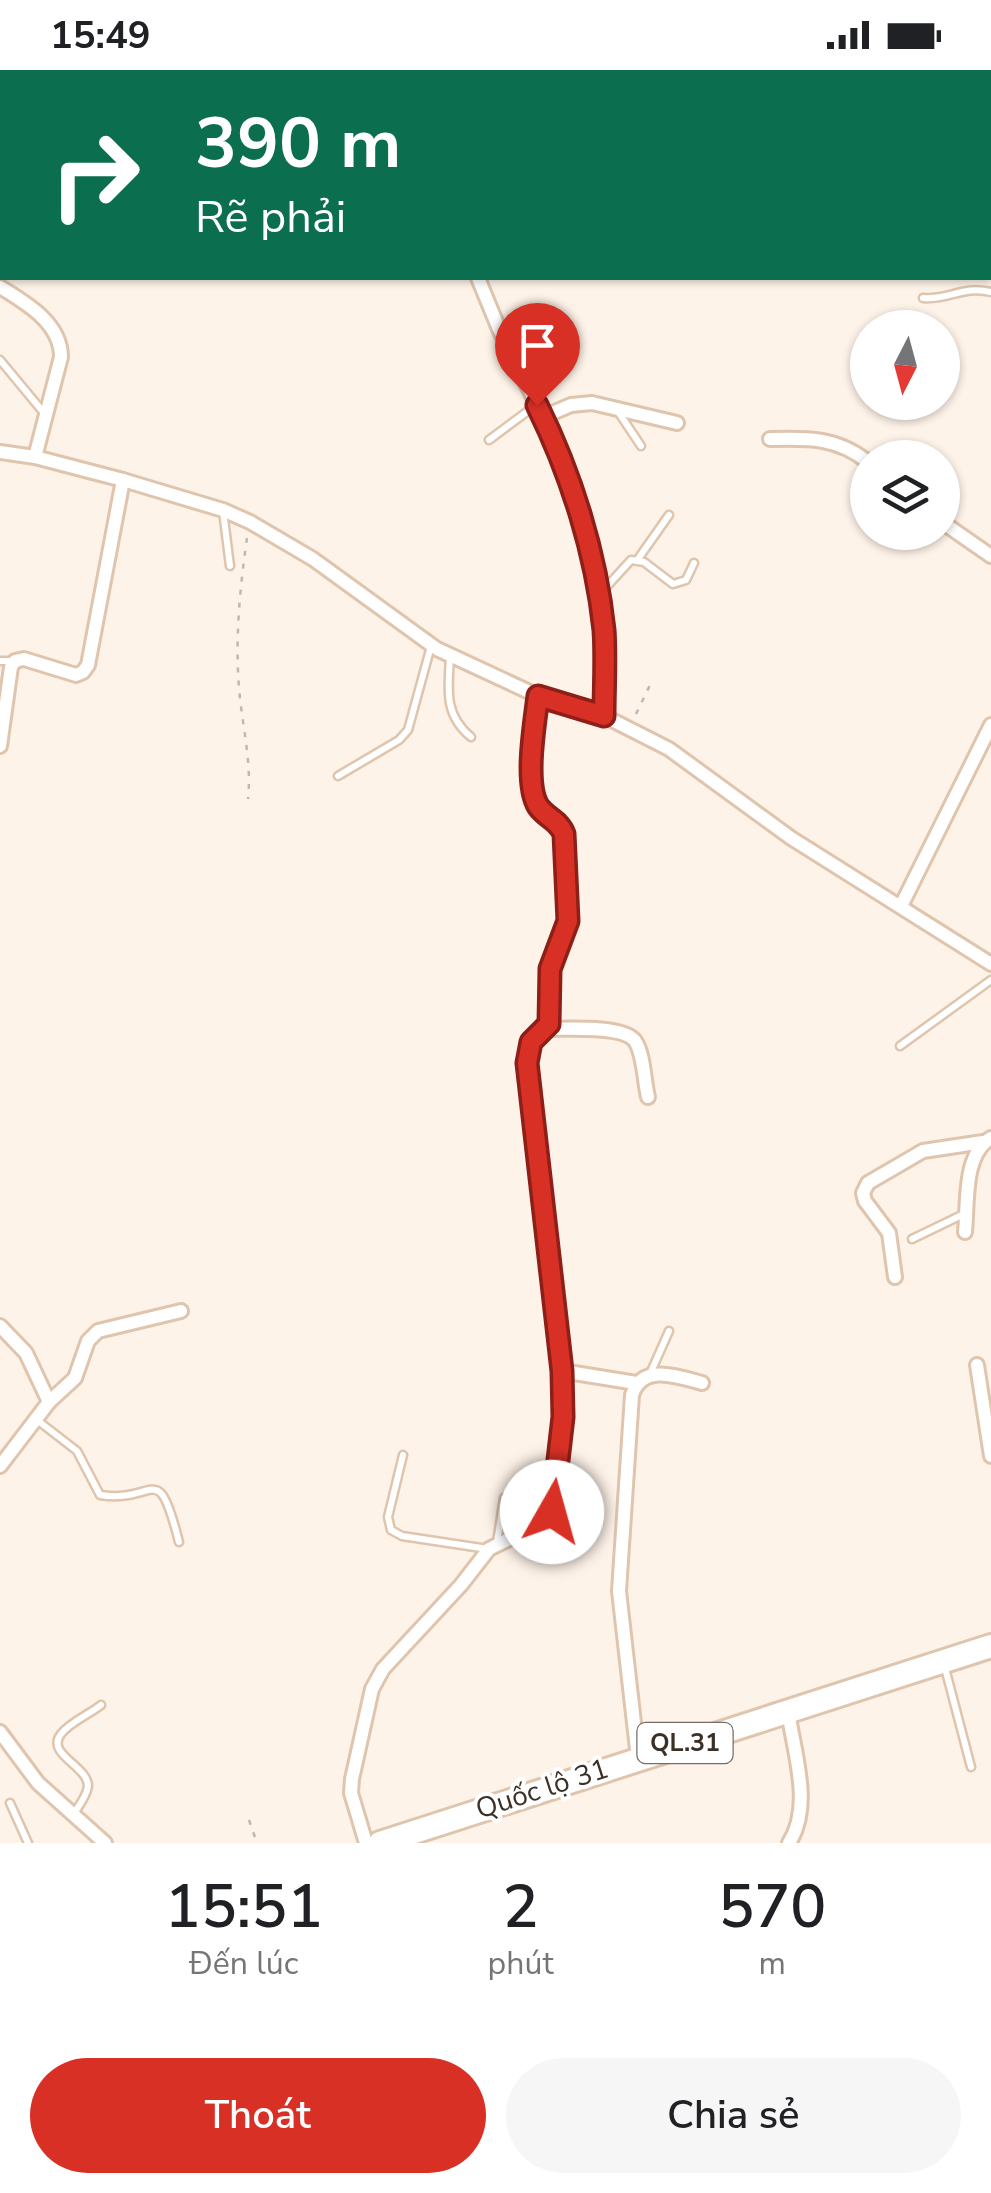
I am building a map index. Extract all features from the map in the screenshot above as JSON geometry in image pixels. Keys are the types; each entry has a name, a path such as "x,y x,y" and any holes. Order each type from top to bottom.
{"highway":[{"name":"Quốc lộ 31","path":"380,1843 991,1646"}],"street":[{"path":"479,280 540,411 591,554 604,634 604,716"},
{"path":"0,286 36,312 55,332 60,344 61,357 35,457"},
{"path":"540,411 580,403 678,423"},
{"path":"770,438 824,439 850,449"},
{"path":"0,452 123,480 250,522 313,559 450,656 538,696 604,716 669,750 791,838 991,964"},
{"path":"0,746 15,661 24,659 76,674 86,670 123,480"},
{"path":"960,534 991,556"},
{"path":"366,1843 352,1794 352,1779 372,1689 406,1641 493,1546 549,1519 552,1512 563,1417 562,1371 527,1063 531,1042 550,1020 550,969 566,929 568,912 562,828 542,810 534,795 532,742 538,696"},
{"path":"901,906 991,725"},
{"path":"546,1028 616,1031 631,1037 637,1044 648,1097"},
{"path":"965,1232 974,1157 987,1140"},
{"path":"895,1277 890,1233 864,1197 868,1183 924,1152 987,1140"},
{"path":"0,1466 49,1402 75,1378 88,1341 98,1331 181,1311"},
{"path":"0,1326 26,1353 49,1402"},
{"path":"977,1365 991,1456"},
{"path":"562,1371 636,1383"},
{"path":"638,1758 619,1591 632,1395 636,1383 649,1375 675,1375 702,1383"},
{"path":"788,1711 802,1810 798,1828 788,1843"},
{"path":"0,1732 38,1783 105,1843"}],"lane":[{"path":"923,298 948,297 971,288 991,292"},
{"path":"0,360 45,414"},
{"path":"615,408 641,446"},
{"path":"490,440 540,411"},
{"path":"223,510 230,566"},
{"path":"599,594 628,562 638,559 669,516"},
{"path":"638,559 673,584 686,580 694,564"},
{"path":"338,776 404,736 431,645"},
{"path":"450,656 449,708 459,727 471,738"},
{"path":"0,661 15,661"},
{"path":"900,1046 991,980"},
{"path":"912,1238 967,1213"},
{"path":"649,1375 668,1332"},
{"path":"37,1420 77,1450 100,1495 149,1489 162,1493 178,1542"},
{"path":"403,1456 388,1516 391,1530 402,1536 493,1546 504,1498"},
{"path":"944,1662 970,1768"},
{"path":"72,1816 87,1792 87,1780 61,1754 59,1737 102,1706"},
{"path":"10,1803 28,1843"}],"path":[{"path":"248,798 239,646 240,586 250,522"},
{"path":"628,729 650,683"},
{"path":"249,1820 257,1843"}],"route":[{"path":"537,405 591,554 604,634 604,716 538,696 532,742 534,795 564,834 568,912 566,929 550,969 549,1024 534,1038 527,1053 562,1371 563,1417 552,1512"}]}
